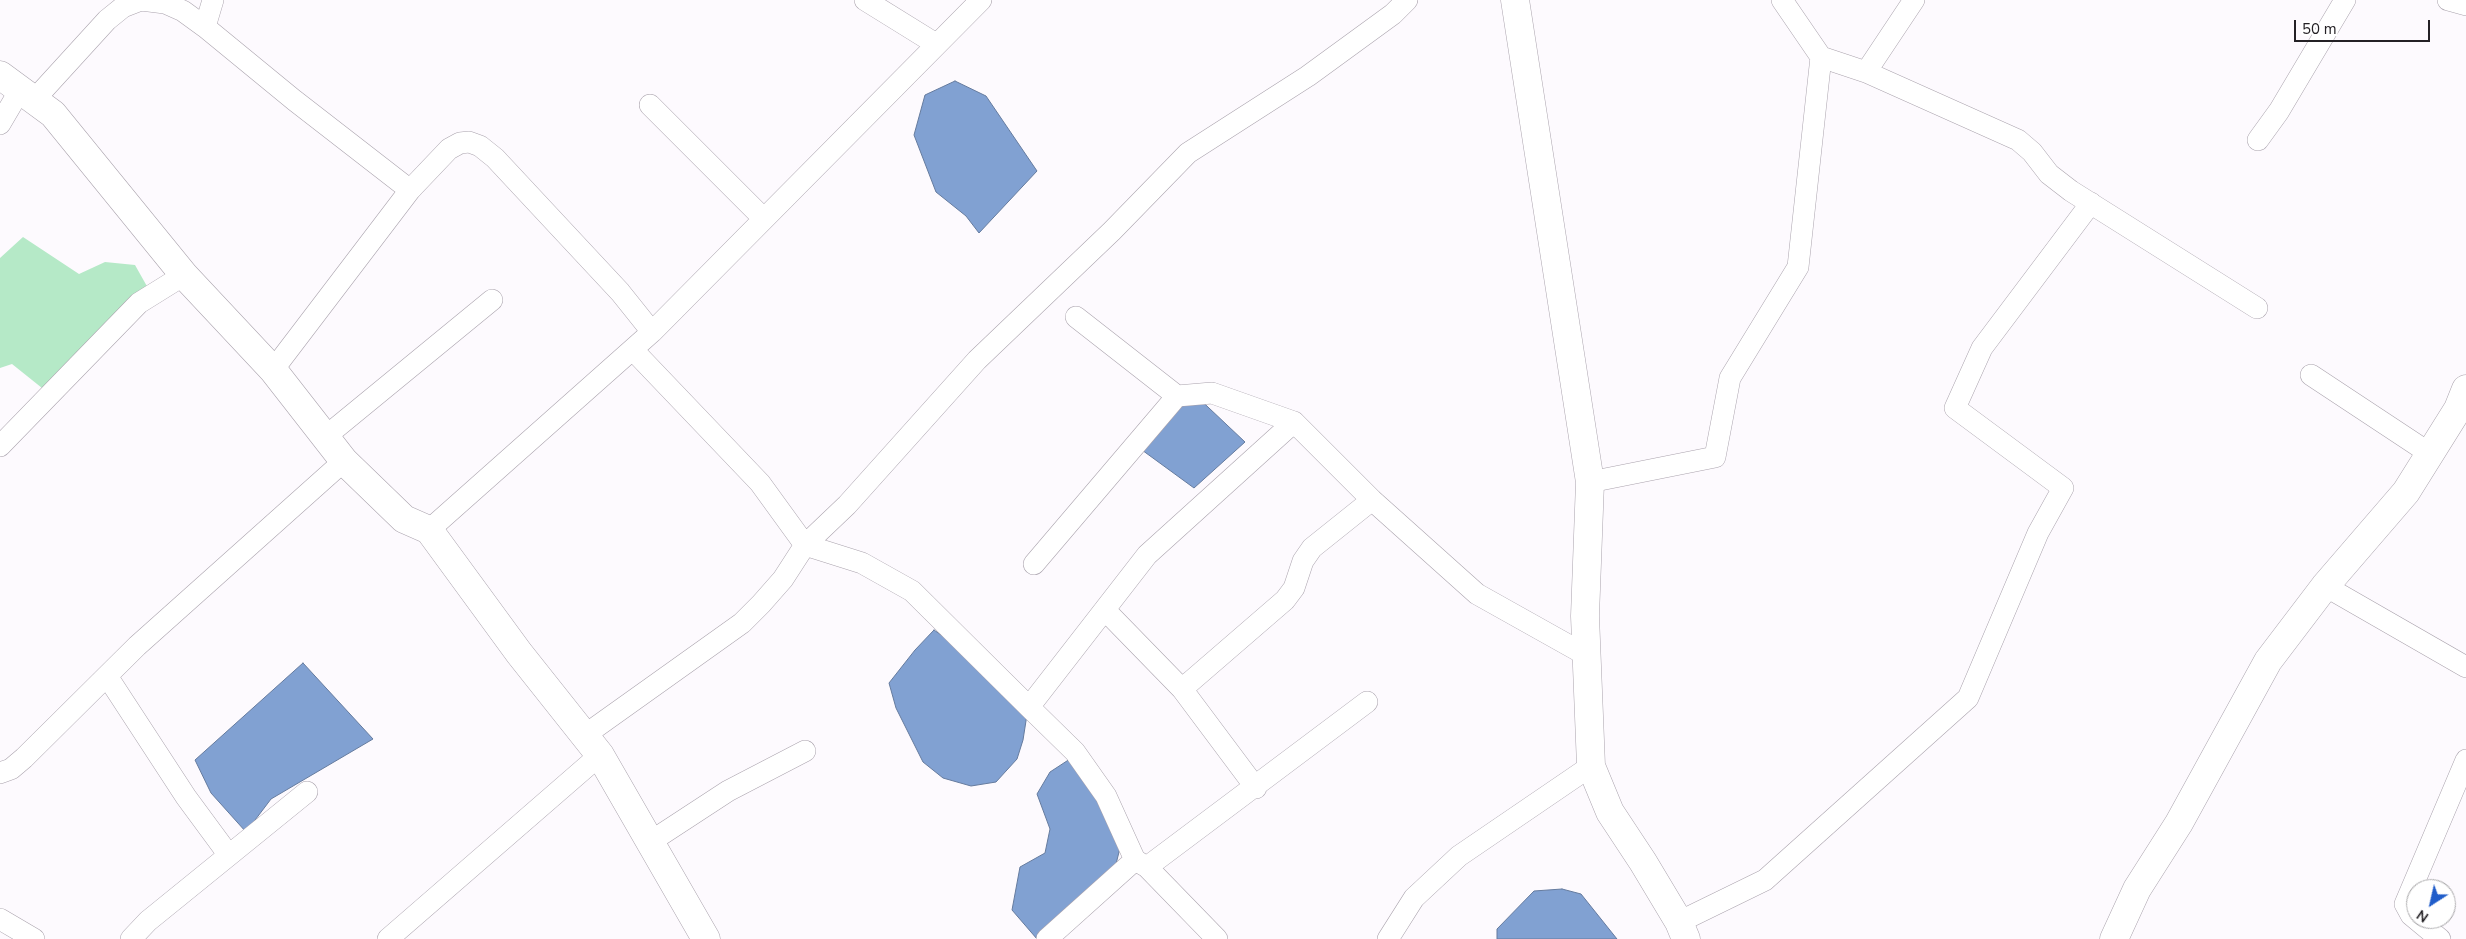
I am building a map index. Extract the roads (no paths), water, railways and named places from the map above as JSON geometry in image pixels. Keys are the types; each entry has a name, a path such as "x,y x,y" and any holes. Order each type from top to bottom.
{"street":[{"path":"0,124 18,88 123,7 141,0 165,3 183,11 205,27 294,100 410,190"},
{"path":"205,27 213,0"},
{"path":"865,0 936,44"},
{"path":"429,530 652,332 981,0"},
{"path":"388,939 592,745 742,623 783,580 806,545 847,505 978,360 1112,231 1188,153 1308,76 1393,14 1407,0"},
{"path":"1515,0 1590,482 1585,616 1591,766 1610,812 1682,931 1765,880 1968,698 2038,533 2063,488 1956,408 1982,348 2091,203"},
{"path":"1782,0 1821,57 1866,72 2018,140 2032,152 2058,181 2257,308"},
{"path":"1866,72 1914,0"},
{"path":"2258,140 2279,111 2345,0"},
{"path":"2448,0 2466,5"},
{"path":"1590,482 1714,458 1730,378 1798,267 1821,57"},
{"path":"18,88 53,114 184,275 272,370 344,461 404,519 429,530 519,653 592,745 706,939"},
{"path":"650,105 763,218"},
{"path":"272,370 410,190 449,149 460,143 469,142 480,146 495,158 620,292 652,332"},
{"path":"0,446 139,303 184,275"},
{"path":"325,437 492,300"},
{"path":"1076,317 1177,396 1212,393 1294,422 1372,500 1477,594 1586,655"},
{"path":"633,350 760,483 806,545 862,563 912,591 1029,706 1074,752 1106,796 1141,863 1217,939"},
{"path":"2311,375 2429,453"},
{"path":"2114,939 2138,889 2179,823 2268,661 2325,586 2406,492 2458,409 2466,389"},
{"path":"1034,564 1177,396"},
{"path":"1029,706 1147,556 1294,422"},
{"path":"0,773 11,769 24,758 137,646 344,461"},
{"path":"1182,689 1285,600 1294,588 1303,561 1312,548 1372,500"},
{"path":"2325,586 2466,667"},
{"path":"1105,610 1182,689 1256,788"},
{"path":"106,676 186,797 228,854"},
{"path":"1047,939 1141,863 1256,788 1367,702"},
{"path":"650,842 728,791 806,751"},
{"path":"2440,939 2411,916 2405,904 2466,760"},
{"path":"1388,939 1414,898 1459,856 1591,766"},
{"path":"131,939 148,921 228,854 307,792"},
{"path":"0,919 34,939"}],"water":[{"path":"955,81 986,96 1037,171 979,233 966,216 936,192 914,135 925,95"},
{"path":"1191,391 1245,442 1194,488 1131,442"},
{"path":"934,630 963,650 1028,708 1023,740 1017,759 996,782 971,786 943,778 923,762 896,708 889,683 915,650"},
{"path":"303,663 373,739 271,799 246,832 211,793 195,760"},
{"path":"1073,757 1121,844 1116,864 1037,939 1012,910 1020,867 1045,853 1050,829 1037,794 1050,772"},
{"path":"1562,889 1581,894 1617,939 1497,939 1497,929 1534,891"}]}
